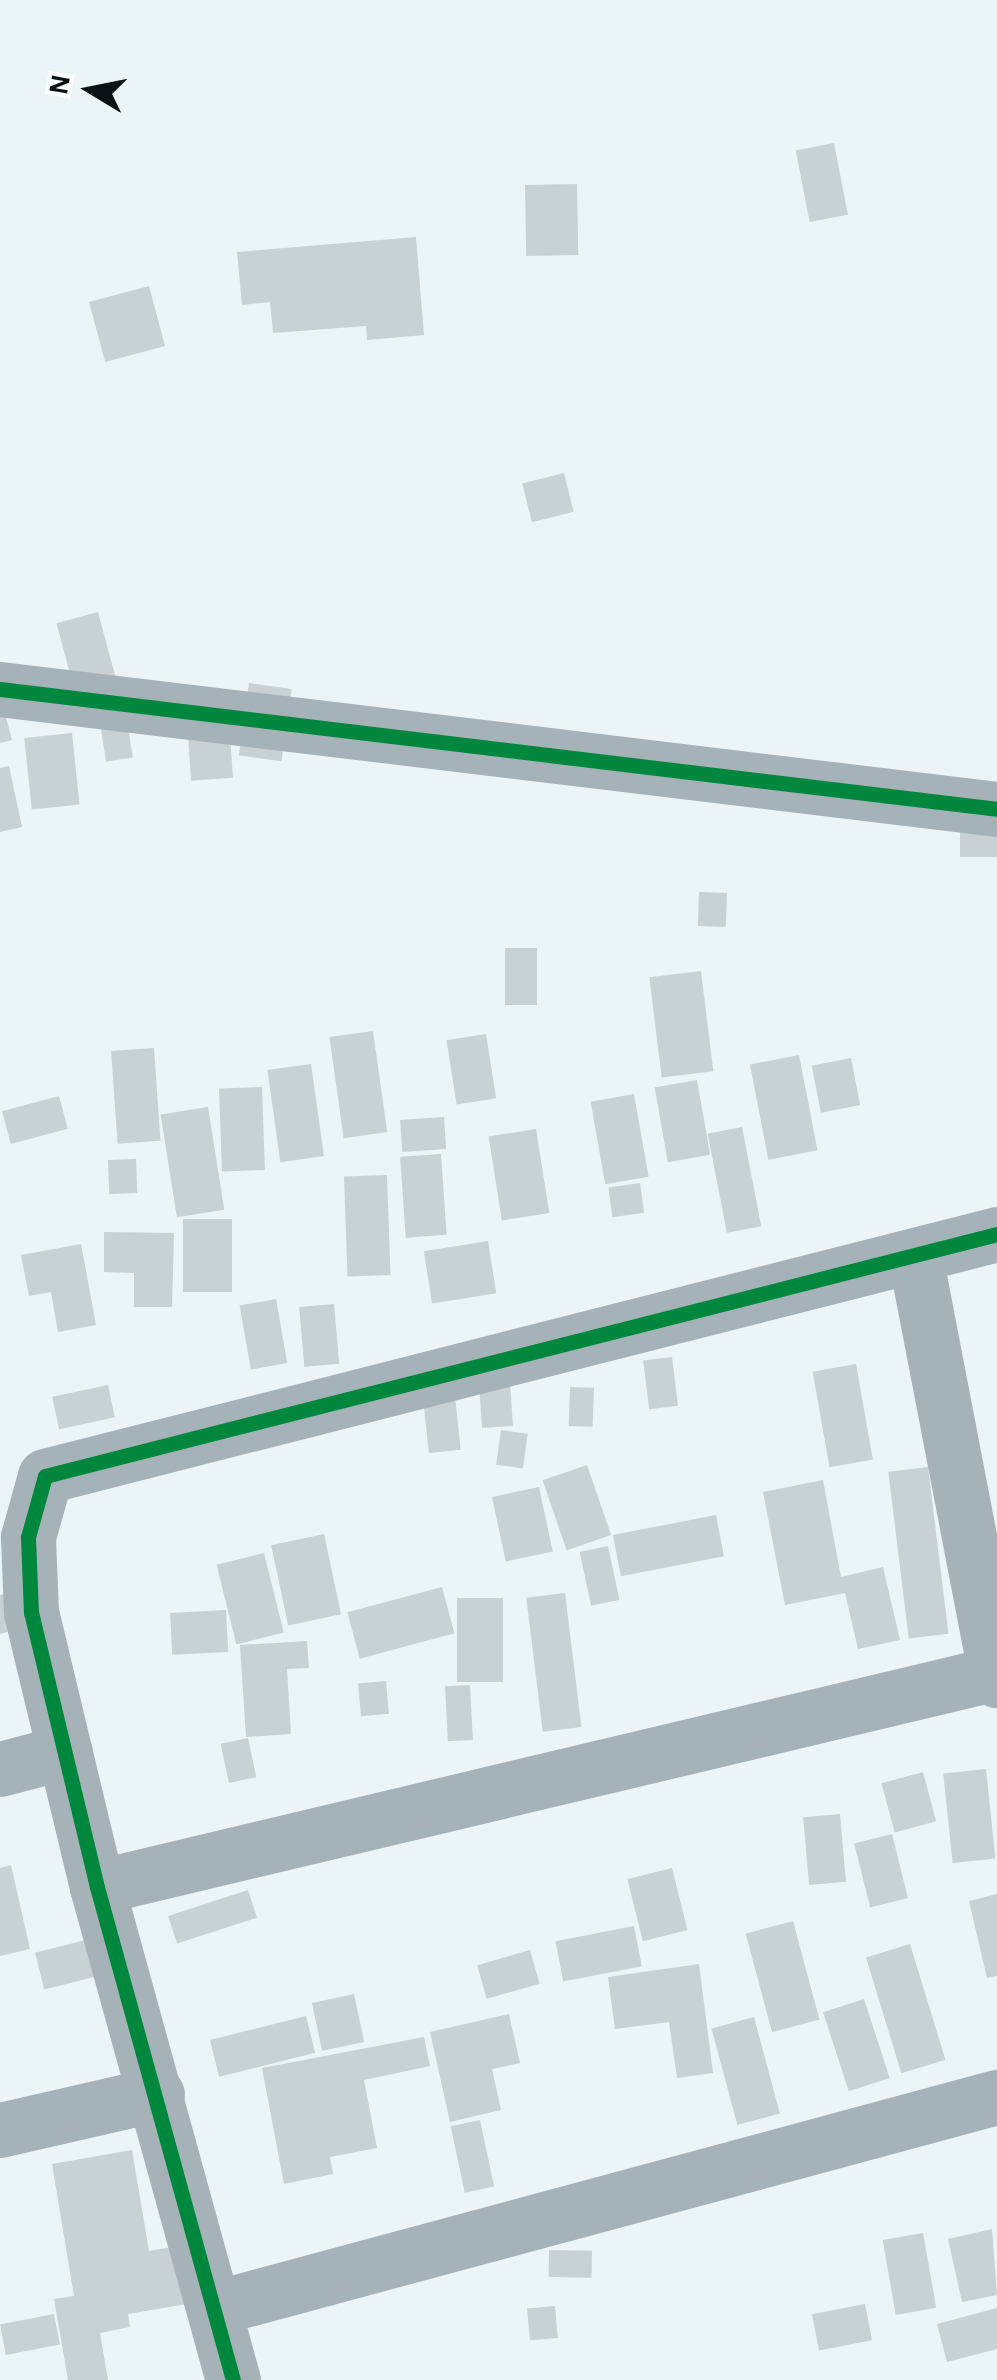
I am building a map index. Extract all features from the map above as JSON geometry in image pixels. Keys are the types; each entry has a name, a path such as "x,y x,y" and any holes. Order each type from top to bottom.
{"street":[{"path":"0,689 997,810"},
{"path":"233,2380 218,2307 98,1887 31,1613 28,1537 45,1476 997,1234"},
{"path":"98,1887 996,1676 914,1256"},
{"path":"0,1769 66,1752"},
{"path":"0,2130 156,2094"},
{"path":"218,2307 997,2097"}],"building":[{"path":"834,143 848,215 810,222 796,150"},
{"path":"577,184 578,255 526,256 525,185"},
{"path":"416,237 424,335 367,340 366,326 273,333 270,302 242,305 237,252"},
{"path":"149,286 165,346 105,362 89,302"},
{"path":"564,473 574,512 532,522 522,483"},
{"path":"98,612 117,683 75,694 56,623"},
{"path":"249,683 292,689 281,761 239,755"},
{"path":"0,695 12,740 0,743"},
{"path":"127,721 133,758 106,762 100,725"},
{"path":"229,721 233,778 191,781 187,724"},
{"path":"72,733 80,805 32,810 24,738"},
{"path":"9,766 22,827 0,832 0,768"},
{"path":"960,824 997,824 997,857 960,857"},
{"path":"699,892 727,893 726,927 698,926"},
{"path":"505,948 537,948 537,1005 505,1005"},
{"path":"701,971 713,1071 662,1078 649,977"},
{"path":"373,1031 387,1132 344,1138 329,1037"},
{"path":"486,1034 496,1098 457,1104 446,1040"},
{"path":"154,1048 160,1141 118,1144 111,1051"},
{"path":"799,1055 818,1150 768,1160 750,1065"},
{"path":"851,1058 860,1105 821,1113 812,1066"},
{"path":"311,1064 324,1156 280,1162 267,1070"},
{"path":"697,1080 710,1155 668,1162 655,1087"},
{"path":"262,1087 265,1170 222,1171 219,1089"},
{"path":"634,1094 649,1177 605,1184 591,1102"},
{"path":"59,1096 68,1129 11,1144 2,1111"},
{"path":"208,1107 224,1210 177,1217 161,1115"},
{"path":"444,1117 446,1149 402,1152 400,1120"},
{"path":"742,1127 761,1226 727,1233 708,1134"},
{"path":"536,1129 549,1213 502,1220 489,1137"},
{"path":"441,1154 447,1235 406,1238 400,1157"},
{"path":"136,1159 137,1193 109,1194 108,1160"},
{"path":"387,1175 390,1275 348,1276 344,1177"},
{"path":"640,1183 644,1213 612,1217 608,1187"},
{"path":"183,1219 232,1219 232,1292 183,1292"},
{"path":"104,1232 174,1233 172,1307 134,1307 134,1273 104,1272"},
{"path":"488,1241 496,1293 432,1304 424,1251"},
{"path":"81,1244 96,1325 58,1332 51,1292 29,1296 21,1255"},
{"path":"276,1299 287,1363 251,1369 240,1305"},
{"path":"334,1304 339,1364 304,1367 299,1307"},
{"path":"672,1357 678,1406 649,1409 643,1361"},
{"path":"856,1364 873,1460 830,1467 813,1372"},
{"path":"510,1383 513,1426 482,1428 479,1385"},
{"path":"108,1385 115,1417 59,1429 52,1397"},
{"path":"570,1387 594,1388 593,1427 569,1426"},
{"path":"455,1396 461,1450 429,1453 423,1399"},
{"path":"501,1430 528,1434 523,1468 496,1465"},
{"path":"587,1465 611,1535 567,1550 543,1480"},
{"path":"928,1467 948,1634 909,1639 888,1472"},
{"path":"823,1480 841,1577 883,1567 900,1640 858,1649 845,1593 785,1605 763,1492"},
{"path":"539,1487 553,1552 506,1562 492,1497"},
{"path":"716,1515 724,1556 621,1576 613,1535"},
{"path":"324,1534 341,1614 288,1625 271,1545"},
{"path":"608,1546 619,1600 591,1606 580,1552"},
{"path":"264,1553 284,1633 236,1644 216,1565"},
{"path":"442,1587 454,1633 360,1659 347,1612"},
{"path":"16,1590 27,1626 0,1634 0,1595"},
{"path":"565,1593 581,1727 543,1732 526,1598"},
{"path":"457,1598 503,1598 503,1682 457,1682"},
{"path":"226,1610 228,1652 172,1655 170,1613"},
{"path":"307,1641 309,1668 287,1669 291,1734 246,1737 240,1645"},
{"path":"386,1681 389,1714 361,1716 358,1683"},
{"path":"470,1685 473,1740 448,1741 445,1686"},
{"path":"248,1738 256,1777 229,1783 221,1744"},
{"path":"986,1769 995,1859 953,1863 943,1773"},
{"path":"923,1772 936,1821 895,1832 881,1783"},
{"path":"840,1814 846,1882 809,1885 803,1817"},
{"path":"892,1834 908,1898 870,1907 854,1843"},
{"path":"11,1865 30,1949 0,1956 0,1868"},
{"path":"672,1868 687,1930 643,1941 627,1879"},
{"path":"248,1890 257,1918 177,1944 168,1916"},
{"path":"997,1894 997,1976 987,1978 969,1901"},
{"path":"793,1921 819,2020 772,2032 746,1934"},
{"path":"634,1926 642,1966 563,1982 555,1941"},
{"path":"102,1936 111,1973 44,1990 35,1953"},
{"path":"910,1944 945,2060 901,2073 866,1957"},
{"path":"530,1950 540,1984 487,1999 477,1965"},
{"path":"699,1964 713,2073 677,2078 669,2022 615,2029 608,1977"},
{"path":"354,1994 364,2042 322,2051 312,2003"},
{"path":"864,1999 890,2078 849,2091 823,2012"},
{"path":"509,2014 520,2063 492,2069 501,2110 450,2122 430,2032"},
{"path":"306,2016 315,2053 219,2077 210,2040"},
{"path":"754,2017 780,2114 737,2125 711,2028"},
{"path":"424,2037 430,2066 364,2080 377,2148 330,2157 333,2174 284,2184 262,2068"},
{"path":"480,2120 494,2187 465,2193 451,2126"},
{"path":"132,2150 149,2251 183,2245 193,2303 128,2314 130,2327 100,2333 108,2380 68,2380 54,2299 74,2296 52,2164"},
{"path":"992,2229 997,2295 962,2302 948,2239"},
{"path":"923,2233 936,2308 896,2315 883,2240"},
{"path":"549,2250 592,2251 592,2278 549,2277"},
{"path":"865,2304 872,2340 819,2351 812,2314"},
{"path":"555,2306 558,2338 530,2340 527,2308"},
{"path":"997,2308 997,2349 947,2362 937,2324"},
{"path":"54,2314 60,2344 6,2355 0,2324"}],"cycle path":[{"path":"0,689 997,809"},
{"path":"233,2380 97,1887 31,1613 28,1537 45,1476 997,1234"}]}
